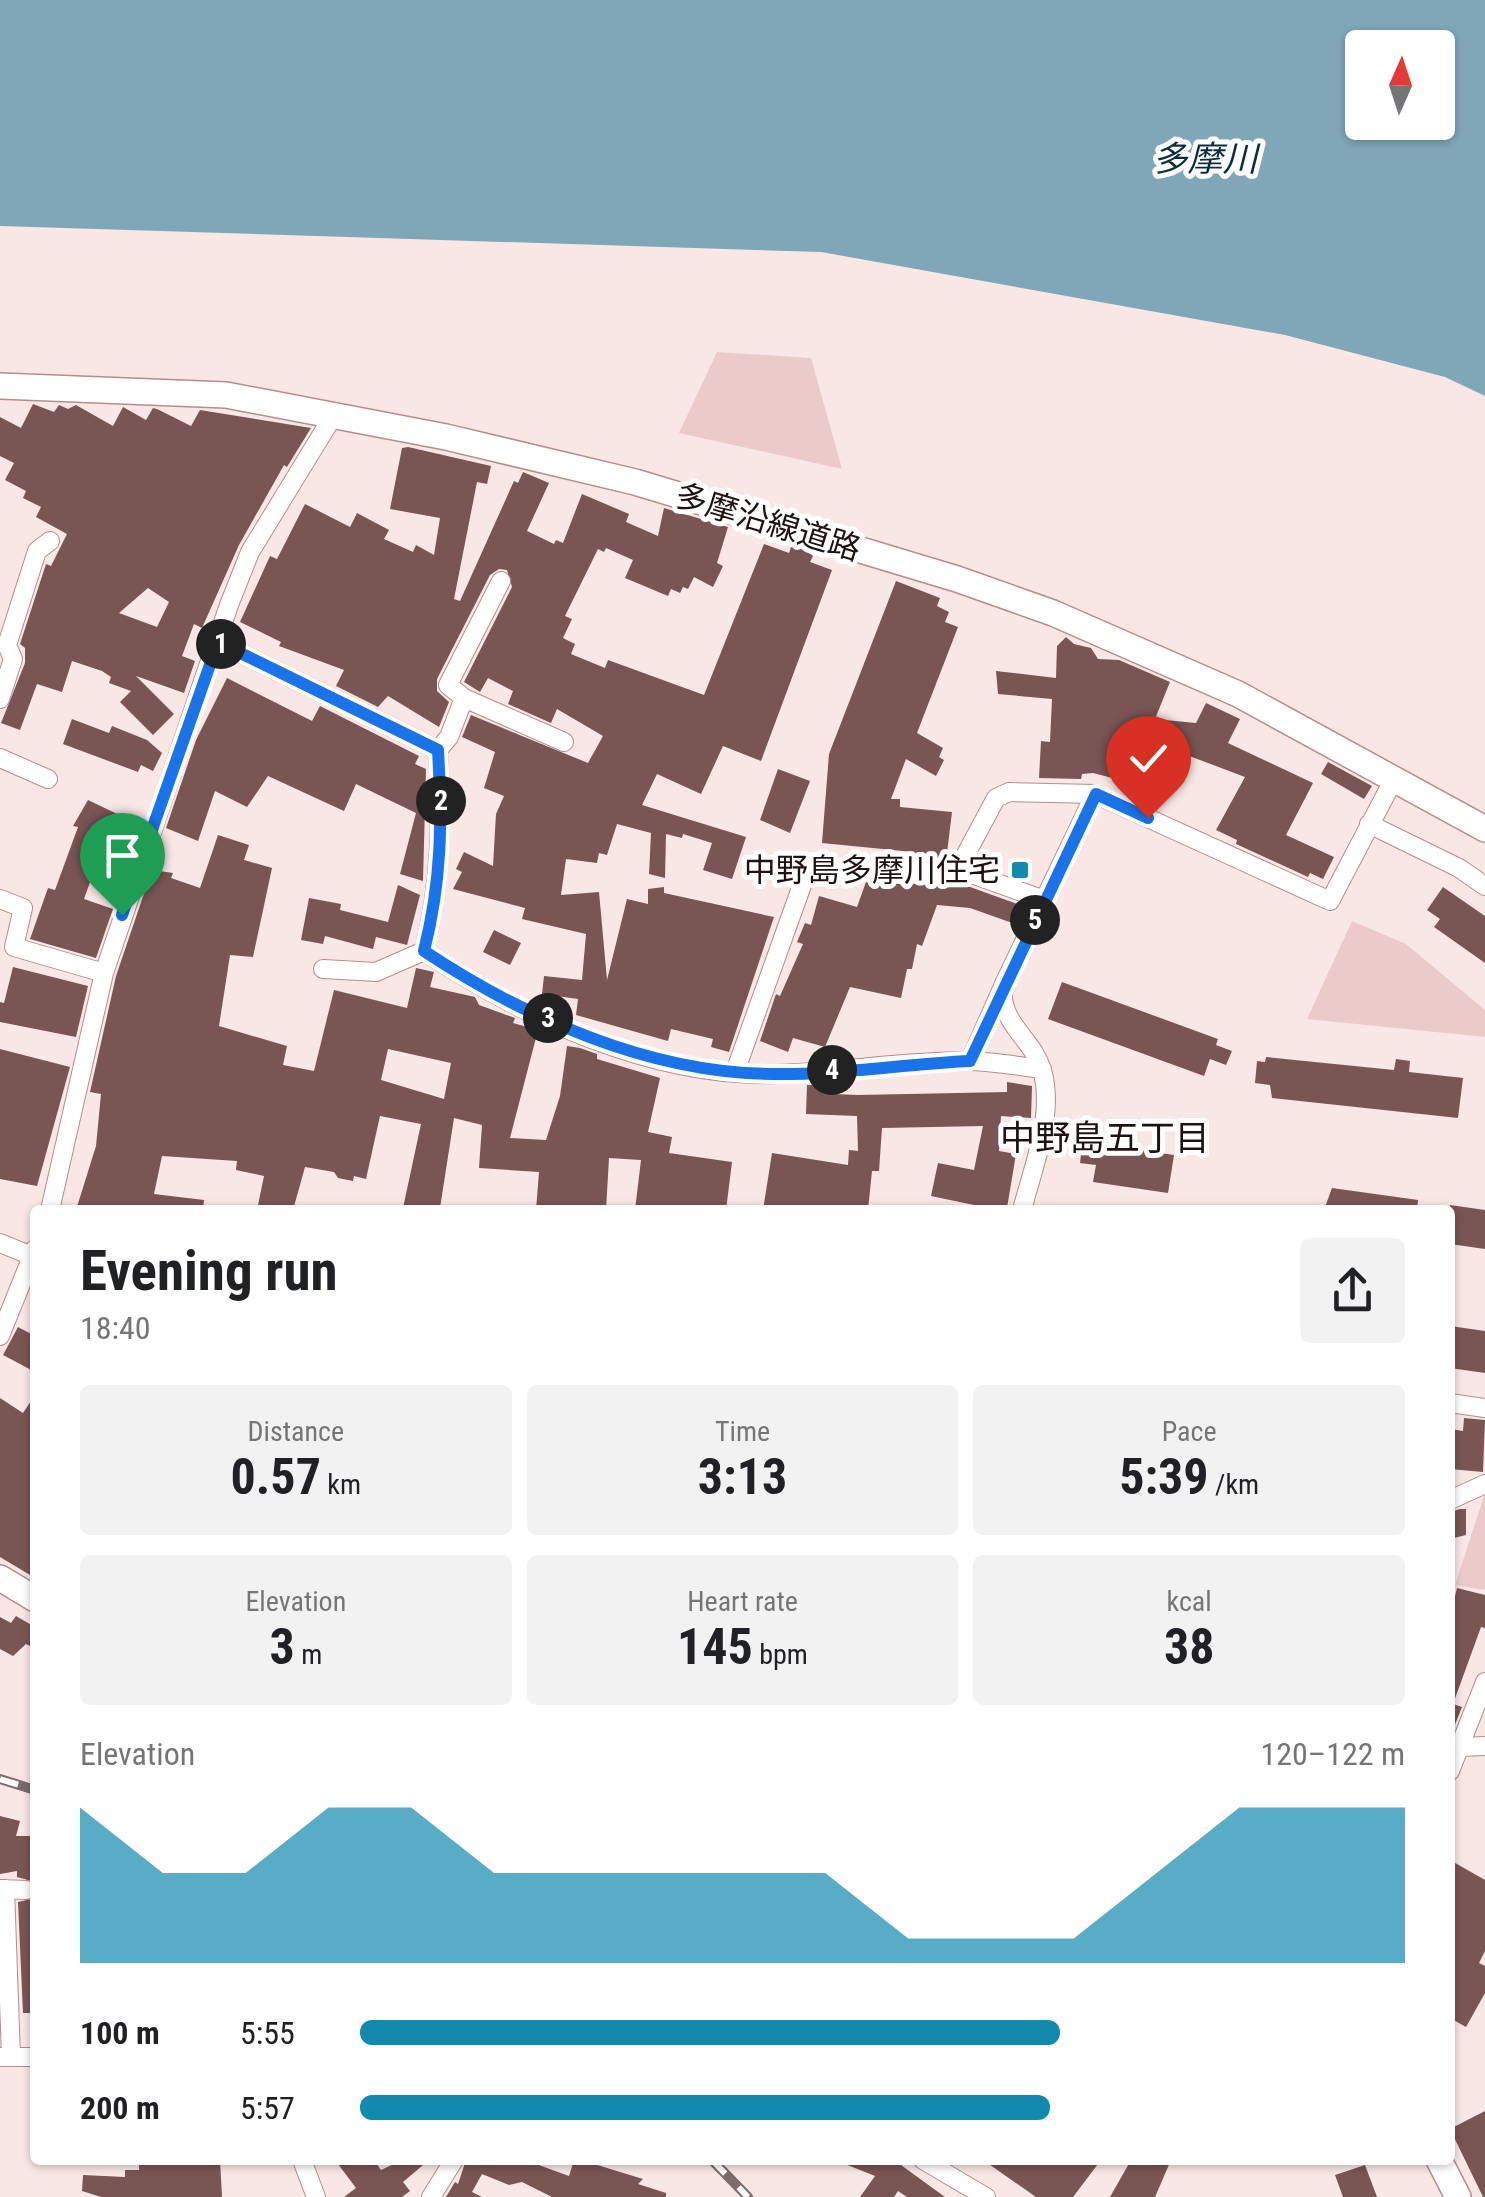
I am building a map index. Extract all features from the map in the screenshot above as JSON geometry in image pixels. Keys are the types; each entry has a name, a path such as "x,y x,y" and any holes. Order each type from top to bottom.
{"street":[{"name":"多摩沿線道路","path":"0,386 226,395 334,413 635,482 957,579 1053,614 1238,694 1485,830"},
{"path":"51,1205 104,973 250,552 334,413"},
{"path":"0,699 13,659 7,645 37,552 50,542"},
{"path":"501,581 448,685 464,698 564,742"},
{"path":"218,642 438,750"},
{"path":"424,951 438,896 443,838 438,750 449,737 464,698"},
{"path":"0,758 48,779"},
{"path":"734,1072 806,874 875,868 948,874 958,869 996,798 1009,792 1096,794 1330,901 1394,777"},
{"path":"970,1061 1096,794"},
{"path":"1369,824 1458,868 1485,886"},
{"path":"958,869 1044,900"},
{"path":"0,899 23,908 14,947 104,973"},
{"path":"324,969 376,972 424,951"},
{"path":"424,951 494,992 600,1042 734,1072 774,1074 970,1061 1042,1069"},
{"path":"1003,986 1006,1016 1042,1069 1046,1108 1023,1205"},
{"path":"0,1243 30,1251"},
{"path":"0,1336 30,1262"},
{"path":"1455,1404 1485,1408"},
{"path":"1455,1498 1485,1484"},
{"path":"0,1578 30,1596"},
{"path":"1455,1761 1485,1682"},
{"path":"1462,1747 1485,1746"},
{"path":"6,2057 3,1889 26,1890"},
{"path":"304,2165 316,2197"},
{"path":"431,2197 451,2165"},
{"path":"932,2165 986,2197"},
{"path":"1442,2165 1458,2197"}],"shaded area":[{"path":"717,352 811,358 842,469 679,433"},
{"path":"1352,921 1406,944 1485,1010 1485,1037 1307,1019"},
{"path":"1485,1493 1485,1590 1455,1585"}],"water":[{"name":"多摩川","path":"0,0 1485,0 1485,396 1445,377 1285,335 821,252 0,226"}],"building":[{"path":"33,404 54,412 59,405 68,409 76,405 113,426 123,407 146,420 153,408 157,409 191,426 200,410 311,428 287,467 284,465 239,545 202,628 194,624 182,656 195,661 184,693 136,676 174,714 153,735 120,702 131,691 109,683 111,677 102,671 72,661 62,692 37,684 20,730 1,723 25,663 25,648 20,644 46,564 51,566 67,534 36,517 41,507 23,498 26,491 5,480 14,463 0,456 0,417 21,428","holes":["148,588 169,602 157,627 119,613"]},
{"path":"402,448 491,466 487,484 477,482 454,599 460,601 514,481 518,483 523,472 549,483 527,531 554,544 556,540 563,543 582,494 629,514 626,522 658,536 664,508 728,527 717,563 723,566 713,587 694,577 688,589 683,587 680,593 671,589 668,596 625,578 633,560 606,548 604,552 598,549 565,616 572,619 563,638 575,644 571,654 605,668 608,660 704,695 764,544 789,553 791,547 806,550 813,556 810,562 832,570 761,761 723,746 701,794 657,774 642,805 746,837 732,879 703,870 712,843 683,834 682,838 666,834 665,878 649,874 651,833 617,824 607,855 599,853 597,863 566,859 561,895 599,892 607,980 627,899 648,904 648,889 664,887 664,893 774,917 729,1052 711,1047 713,1039 671,1029 668,1041 576,1015 578,999 542,994 544,976 582,980 586,934 522,919 525,908 453,889 462,872 456,869 464,852 493,866 496,814 504,796 484,788 495,752 462,737 471,715 588,763 603,736 557,709 551,723 508,704 513,691 488,678 480,692 464,682 512,587 507,570 499,569 490,575 437,679 437,691 449,702 439,727 388,696 378,707 336,686 344,670 279,646 281,642 240,622 270,556 277,559 305,504 350,527 357,513 389,530 384,539 413,552 416,545 434,555 440,518 390,509"},
{"path":"896,581 940,598 937,606 949,612 945,622 958,627 917,733 943,748 939,757 944,760 936,776 906,759 891,799 900,799 900,807 952,812 946,861 910,858 913,852 822,843 829,754"},
{"path":"1066,637 1074,644 1091,648 1098,659 1119,660 1170,682 1155,719 1196,723 1206,703 1240,719 1228,743 1313,783 1286,835 1334,857 1323,879 1310,873 1308,877 1236,844 1237,840 1216,830 1245,777 1184,754 1132,746 1120,780 1093,773 1082,774 1081,779 1039,778 1041,741 1050,742 1052,699 998,694 996,671 1056,678 1057,646"},
{"path":"227,678 312,721 320,706 419,756 415,764 426,769 423,881 400,874 416,813 356,784 344,811 268,776 247,807 215,791 198,841 166,828 196,740"},
{"path":"72,719 109,733 112,726 147,740 162,753 153,771 141,765 138,772 63,744"},
{"path":"1328,762 1372,786 1364,799 1321,774"},
{"path":"778,769 810,781 790,833 760,820"},
{"path":"88,800 138,824 126,850 105,840 84,899 113,909 96,958 30,939 48,888 55,890 78,827 73,826"},
{"path":"218,835 249,845 244,860 272,868 253,957 230,955 219,1026 287,1046 283,1065 314,1071 334,990 407,1008 416,968 434,972 430,987 475,997 479,1005 515,1018 513,1023 538,1030 510,1138 546,1140 560,1096 567,1046 580,1048 597,1054 597,1059 660,1078 648,1132 672,1137 669,1153 732,1162 727,1205 636,1205 641,1160 609,1158 606,1205 536,1205 539,1172 479,1168 482,1125 454,1118 440,1205 404,1205 421,1124 380,1116 366,1179 354,1176 353,1181 338,1178 334,1172 305,1167 294,1205 258,1205 264,1176 236,1170 237,1161 162,1156 154,1194 204,1200 204,1205 78,1205 96,1146 101,1094 90,1092 116,976 152,870 173,873 171,878 200,888","holes":["388,1049 451,1063 444,1099 381,1080"]},
{"path":"875,881 947,886 959,883 1026,907 1018,925 970,908 937,905 922,946 917,944 912,969 907,969 901,998 850,987 825,1047 793,1038 788,1052 760,1041 776,994 780,996 803,944 797,942 805,923 811,925 819,896 857,907 866,882 873,885"},
{"path":"398,885 420,895 407,945 376,937 373,949 325,936 323,944 301,940 309,898 341,904 340,910 388,922"},
{"path":"1443,887 1485,916 1485,963 1434,927 1440,919 1427,910"},
{"path":"494,930 521,943 510,965 483,952"},
{"path":"13,967 88,986 76,1037 0,1022 0,1002 4,1003"},
{"path":"1062,982 1218,1039 1216,1045 1232,1051 1226,1065 1210,1059 1204,1076 1048,1019"},
{"path":"0,1049 70,1067 37,1186 0,1179"},
{"path":"1266,1057 1394,1070 1396,1059 1410,1061 1409,1072 1463,1078 1458,1118 1272,1098 1270,1085 1255,1083 1257,1061 1265,1062"},
{"path":"1007,1082 1032,1086 1031,1118 1001,1116 999,1151 1016,1154 1008,1205 974,1205 931,1196 938,1163 974,1170 983,1126 882,1128 879,1171 872,1171 869,1205 764,1205 772,1153 848,1165 849,1150 858,1151 857,1116 806,1114 807,1085 834,1086 833,1094 858,1095 1007,1092"},
{"path":"1099,1144 1174,1155 1168,1193 1093,1182 1096,1165 1080,1163 1082,1146 1099,1148"},
{"path":"1332,1188 1418,1200 1418,1205 1326,1205"},
{"path":"1455,1206 1485,1210 1485,1249 1455,1245"},
{"path":"18,1327 30,1333 30,1369 3,1355"},
{"path":"1455,1327 1485,1331 1485,1373 1455,1369"},
{"path":"0,1398 23,1413 30,1402 30,1575 0,1557"},
{"path":"1464,1418 1485,1420 1483,1472 1455,1469 1455,1430 1463,1431"},
{"path":"1466,1509 1466,1535 1455,1538 1455,1510"},
{"path":"1457,1588 1485,1595 1485,1628 1481,1627 1455,1698"},
{"path":"16,1616 30,1624 30,1646 26,1644 13,1656 0,1649 0,1617 11,1623"},
{"path":"1455,1705 1462,1707 1455,1724"},
{"path":"0,1816 20,1821 16,1836 30,1836 30,1881 17,1877 17,1871 0,1874"},
{"path":"1455,1863 1485,1880 1485,1951 1479,1963 1485,1966 1485,1993 1466,2027 1455,2021"},
{"path":"30,1899 30,2013 23,2013 18,1902"},
{"path":"1485,2111 1485,2197 1455,2139 1455,2126"},
{"path":"139,2165 220,2165 222,2197 101,2197 82,2191 83,2175 125,2177 125,2170 139,2170"},
{"path":"339,2165 378,2165 381,2170 392,2165 423,2165 403,2182 410,2191 402,2197 344,2197 356,2188"},
{"path":"464,2165 539,2165 569,2176 572,2165 597,2165 643,2179 638,2184 666,2193 666,2197 552,2197 522,2182 509,2185 482,2174 472,2192 482,2197 446,2197 455,2182 458,2184"},
{"path":"848,2165 901,2165 945,2197 907,2197 898,2191 894,2197 860,2197 875,2176"},
{"path":"990,2165 1097,2165 1073,2197 1036,2197"},
{"path":"1128,2165 1169,2165 1155,2197 1110,2197"},
{"path":"1365,2165 1377,2197 1343,2197 1335,2175"}],"railway":[{"path":"0,1779 30,1788"},
{"path":"717,2165 748,2197"}],"place":[{"name":"中野島多摩川住宅","path":"1020,870"}],"district":[{"name":"中野島五丁目","path":"1105,1138"}],"route":[{"path":"122,915 218,642 438,750 443,838 438,896 424,951 494,992 600,1042 696,1066 774,1074 970,1061 1096,794 1148,818"}]}
